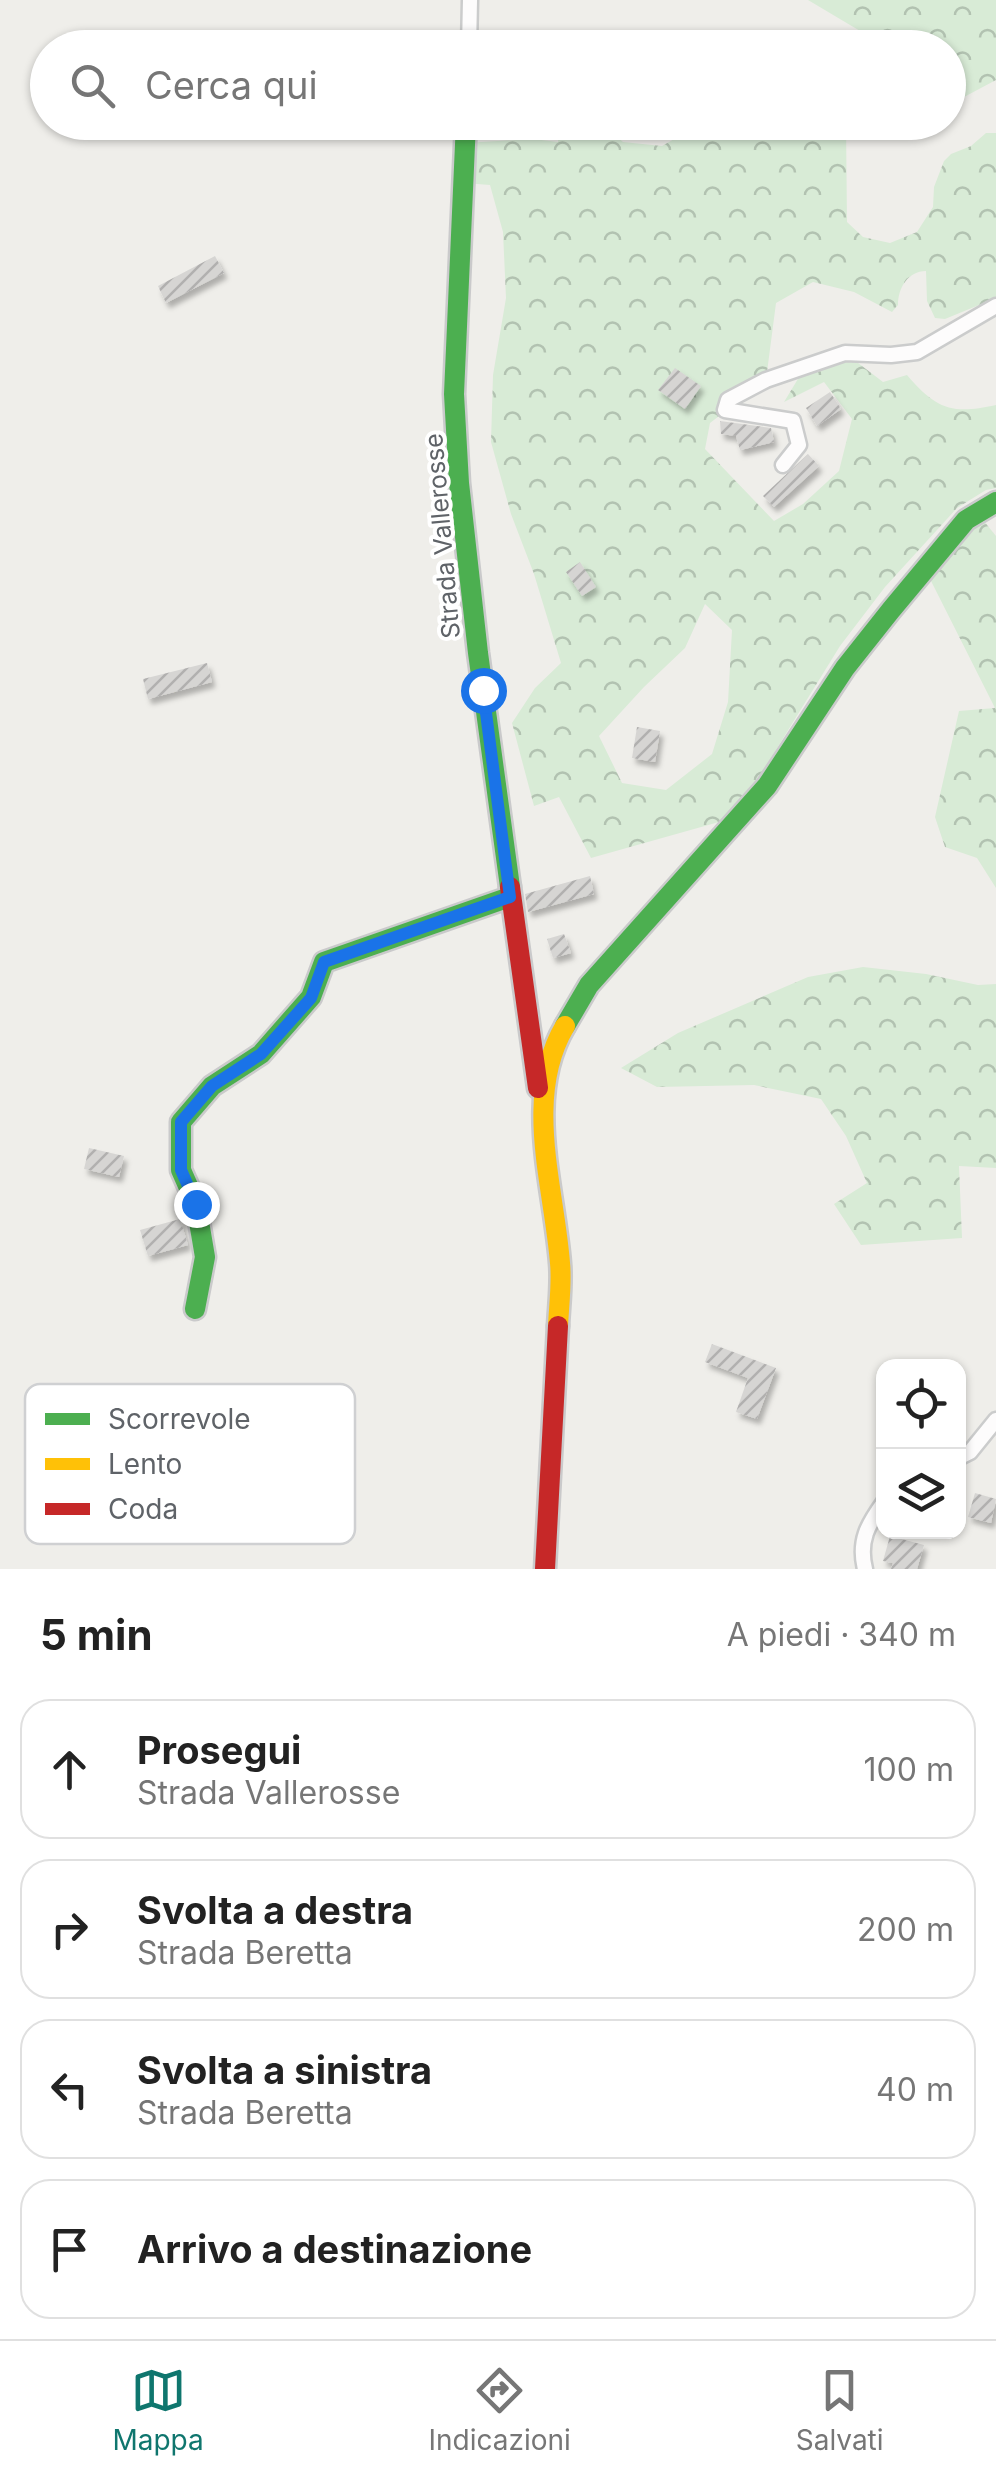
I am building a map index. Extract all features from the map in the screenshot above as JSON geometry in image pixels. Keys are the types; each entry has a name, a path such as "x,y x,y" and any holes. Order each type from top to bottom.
{"street":[{"path":"469,30 470,0"},
{"name":"Strada Vallerosse","path":"465,140 454,394 459,483 510,897 543,1120"},
{"path":"783,465 799,444 794,421 725,410 728,400 780,375 845,353 918,352 996,306"},
{"path":"545,1569 562,1268 543,1120 543,1091 550,1060 572,1010 589,984 767,786 845,668 966,520 996,502"},
{"path":"194,1309 205,1257 196,1204 181,1170 181,1122 212,1086 261,1054 311,998 324,962 510,897"},
{"path":"966,1454 996,1420"},
{"path":"864,1569 861,1552 867,1526 876,1513"}],"green space":[{"path":"808,0 996,0 996,80 966,96 966,30 858,30"},
{"path":"986,133 996,133 996,298 945,319 935,318 927,301 926,271 905,282 892,312 854,292 813,282 776,303 766,380 710,423 705,449 774,521 803,504 839,471 852,419 824,382 784,402 807,364 845,353 883,382 907,375 927,395 946,406 968,409 996,405 996,488 957,508 885,587 840,646 761,774 719,822 591,858 559,797 534,806 512,723 535,688 561,663 491,442 493,375 506,298 503,232 490,185 464,183 465,143 621,140 662,146 672,140 846,140 847,222 863,237 890,243 917,232 933,207 934,187 944,161","holes":["705,604 732,630 728,702 712,754 666,790 622,783 599,736 685,648"]},
{"path":"983,520 996,536 996,888 977,858 945,847 935,817 959,711 995,708 929,577"},
{"path":"863,967 978,985 996,984 996,1168 959,1166 962,1238 861,1245 834,1204 867,1183 846,1136 821,1099 754,1085 657,1087 621,1068 678,1033 808,977"}],"building":[{"path":"215,256 224,273 166,303 158,286"},
{"path":"675,368 701,386 685,409 658,390"},
{"path":"830,392 841,409 817,426 806,408"},
{"path":"720,421 771,428 774,442 740,450 736,436 721,434"},
{"path":"808,454 819,466 774,507 763,496"},
{"path":"580,562 596,587 582,596 566,572"},
{"path":"207,663 212,682 148,699 143,679"},
{"path":"637,727 660,731 655,762 632,758"},
{"path":"590,876 594,894 528,912 525,894"},
{"path":"564,934 571,953 553,958 547,939"},
{"path":"89,1148 124,1156 119,1177 84,1169"},
{"path":"180,1219 188,1245 148,1256 140,1230"},
{"path":"712,1344 776,1368 757,1419 736,1412 748,1378 705,1362"},
{"path":"975,1493 996,1499 991,1523 968,1517"},
{"path":"889,1539 924,1545 917,1569 891,1569 893,1563 883,1561"}],"traffic: fast":[{"path":"465,140 454,394 459,483 510,887"},
{"path":"565,1026 589,985 767,786 845,668 891,610 966,520 996,502"},
{"path":"195,1309 205,1257 196,1204 181,1170 181,1122 212,1086 261,1054 311,997 324,962 510,897"}],"traffic: slow":[{"path":"558,1326 561,1271 543,1112 552,1053 565,1026"}],"traffic: jam":[{"path":"510,887 538,1088"},
{"path":"545,1569 558,1326"}],"route":[{"path":"196,1204 181,1170 181,1122 212,1086 261,1054 311,998 324,962 510,897 483,690"}]}
